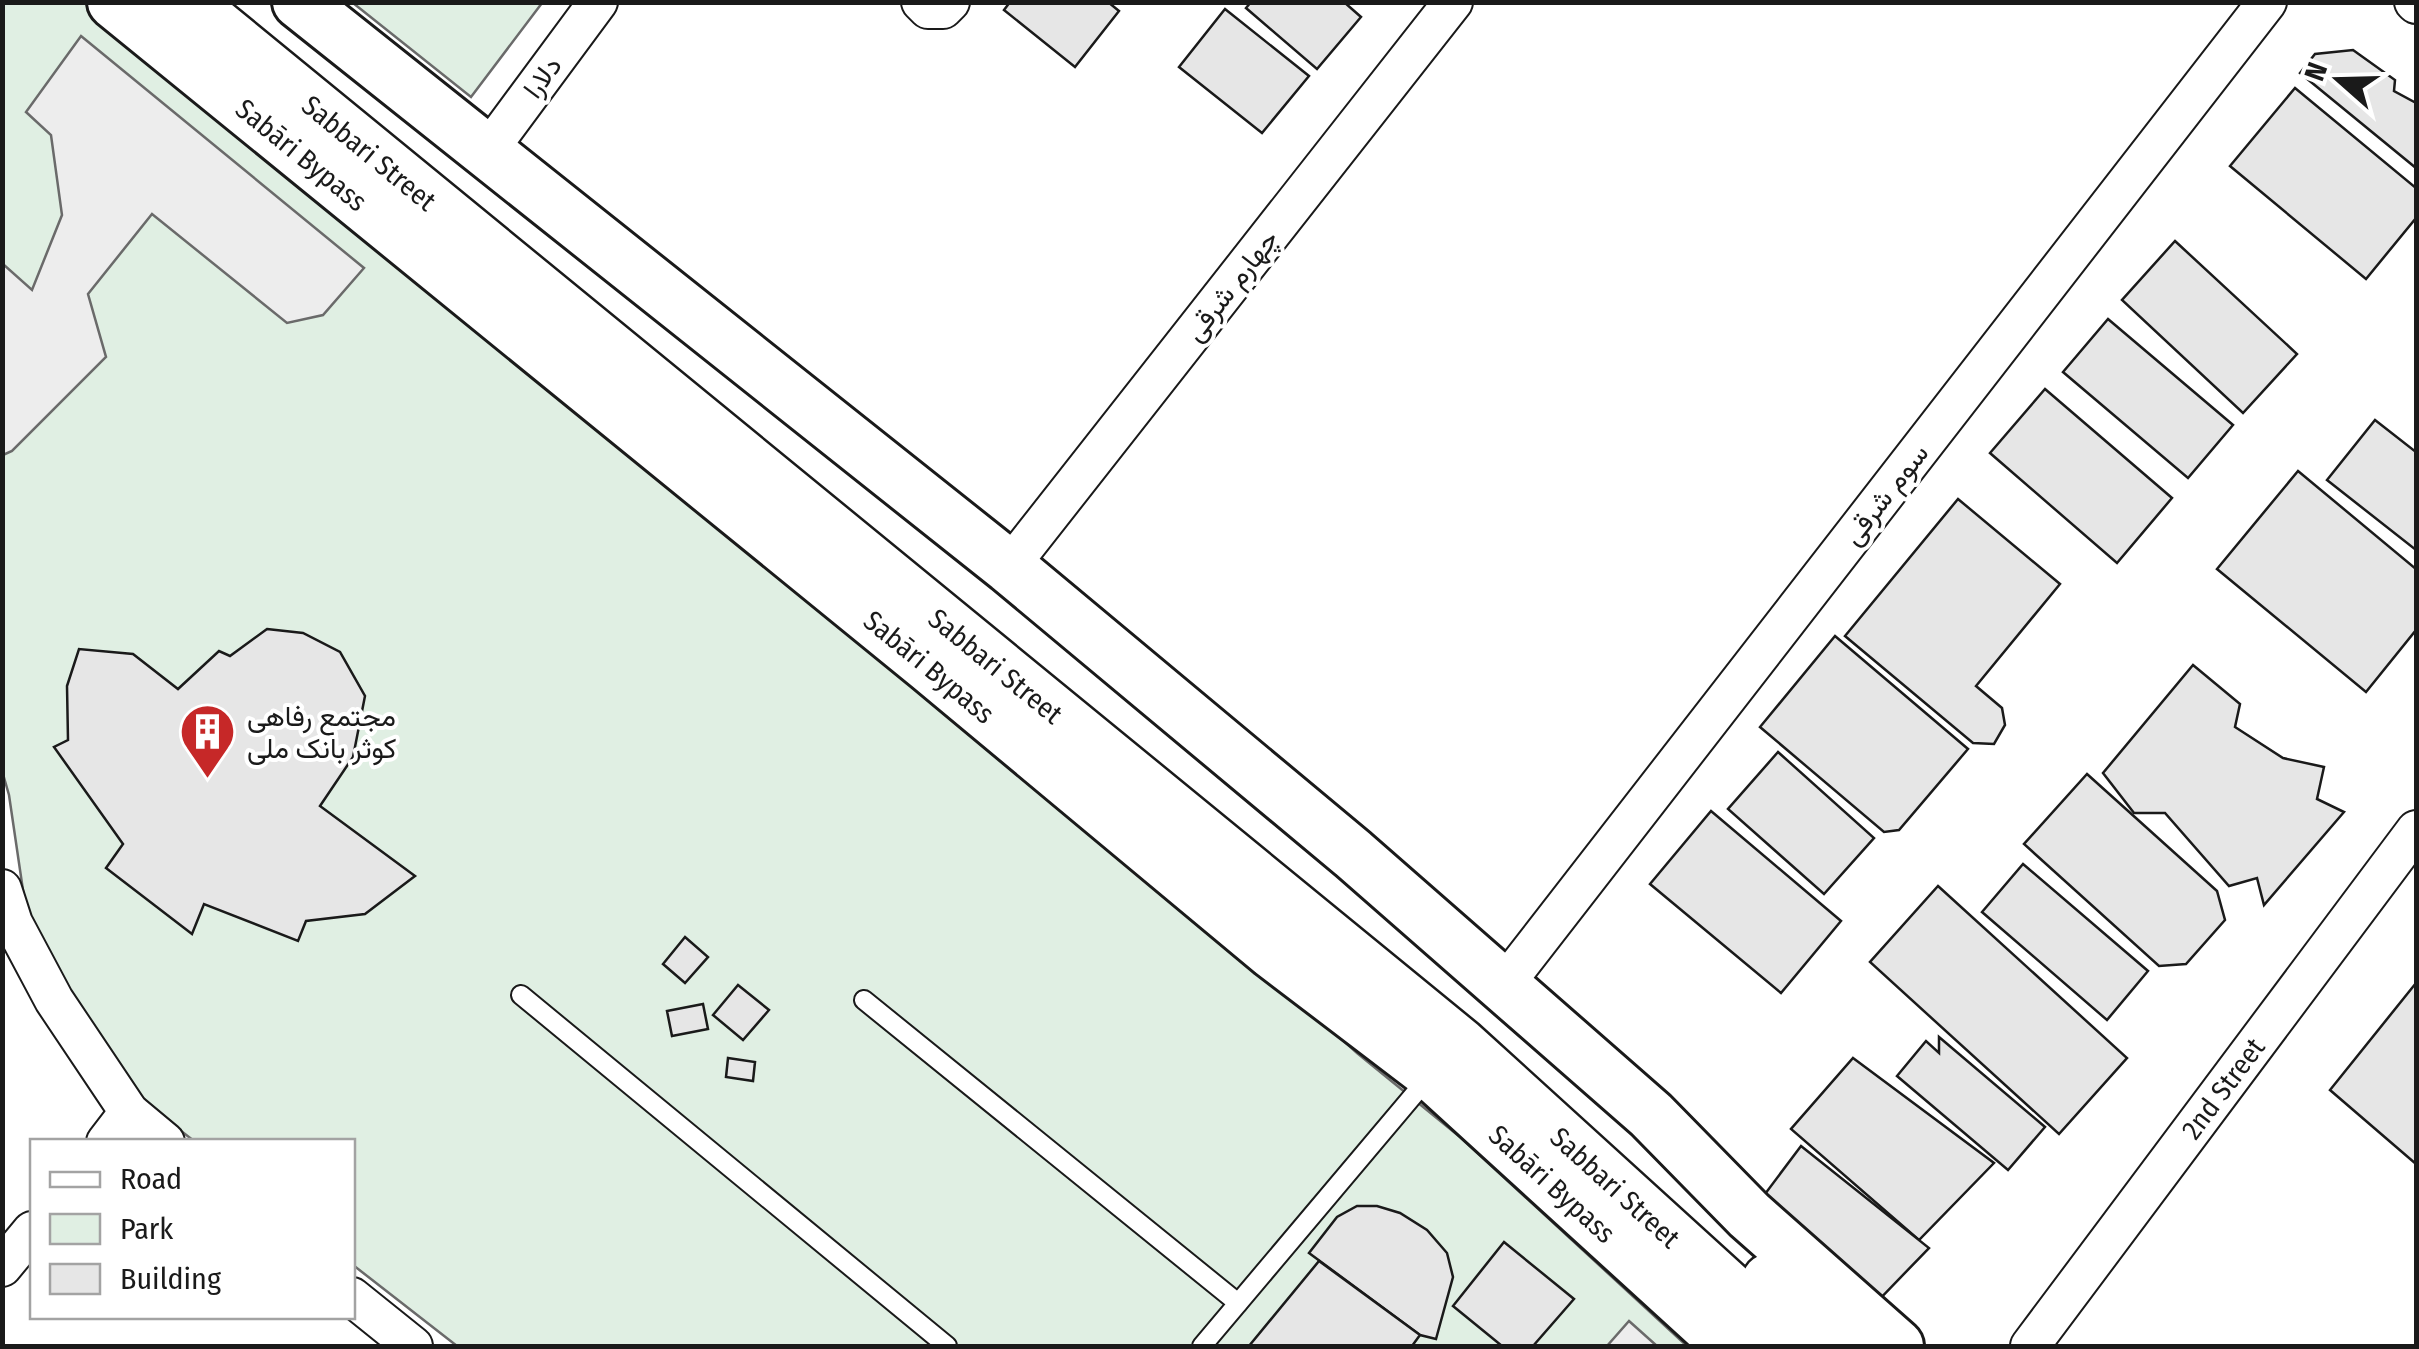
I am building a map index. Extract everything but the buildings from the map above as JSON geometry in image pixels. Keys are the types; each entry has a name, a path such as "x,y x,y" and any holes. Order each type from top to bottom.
{"main road":[{"name":"Sabāri Bypass","path":"114,2 1272,952 1432,1074 1730,1346"},
{"name":"Sabbari Street","path":"186,2 1460,1046 1790,1346"},
{"name":"Sabbari Street","path":"241,2 1482,1016 1842,1346"},
{"path":"298,2 1009,567 1353,854 1651,1115 1748,1215 1896,1346"}],"street":[{"name":"دلارا","path":"487,152 598,2"},
{"path":"921,2 928,9 943,9 950,2"},
{"name":"چهارم شرقی","path":"1009,567 1454,2"},
{"name":"سوم شرقی","path":"1504,985 2266,2"},
{"name":"2nd Street","path":"2030,1346 2416,830"},
{"path":"2,889 12,923 54,1000 130,1112 162,1139"},
{"path":"108,1139 130,1112"},
{"path":"2,1267 30,1233"},
{"path":"355,1299 413,1346"}],"lane":[{"path":"521,995 947,1346"},
{"path":"864,1000 1238,1304"},
{"path":"1202,1346 1432,1074"}],"green space":[{"path":"2,3 89,3 1188,900 1357,1053 1460,1137 1687,1346 457,1346 355,1267 355,1139 191,1139 140,1099 29,931 3,774"},
{"path":"353,3 542,3 471,97"}],"shaded area":[{"path":"81,36 364,268 323,315 287,323 152,214 88,294 106,357 12,451 3,455 3,264 32,290 62,215 51,135 26,112"},
{"path":"1629,1321 1657,1346 1607,1346"}],"place":[{"name":"مجتمع رفاهی کوثر بانک ملی","path":"208,781"}]}
